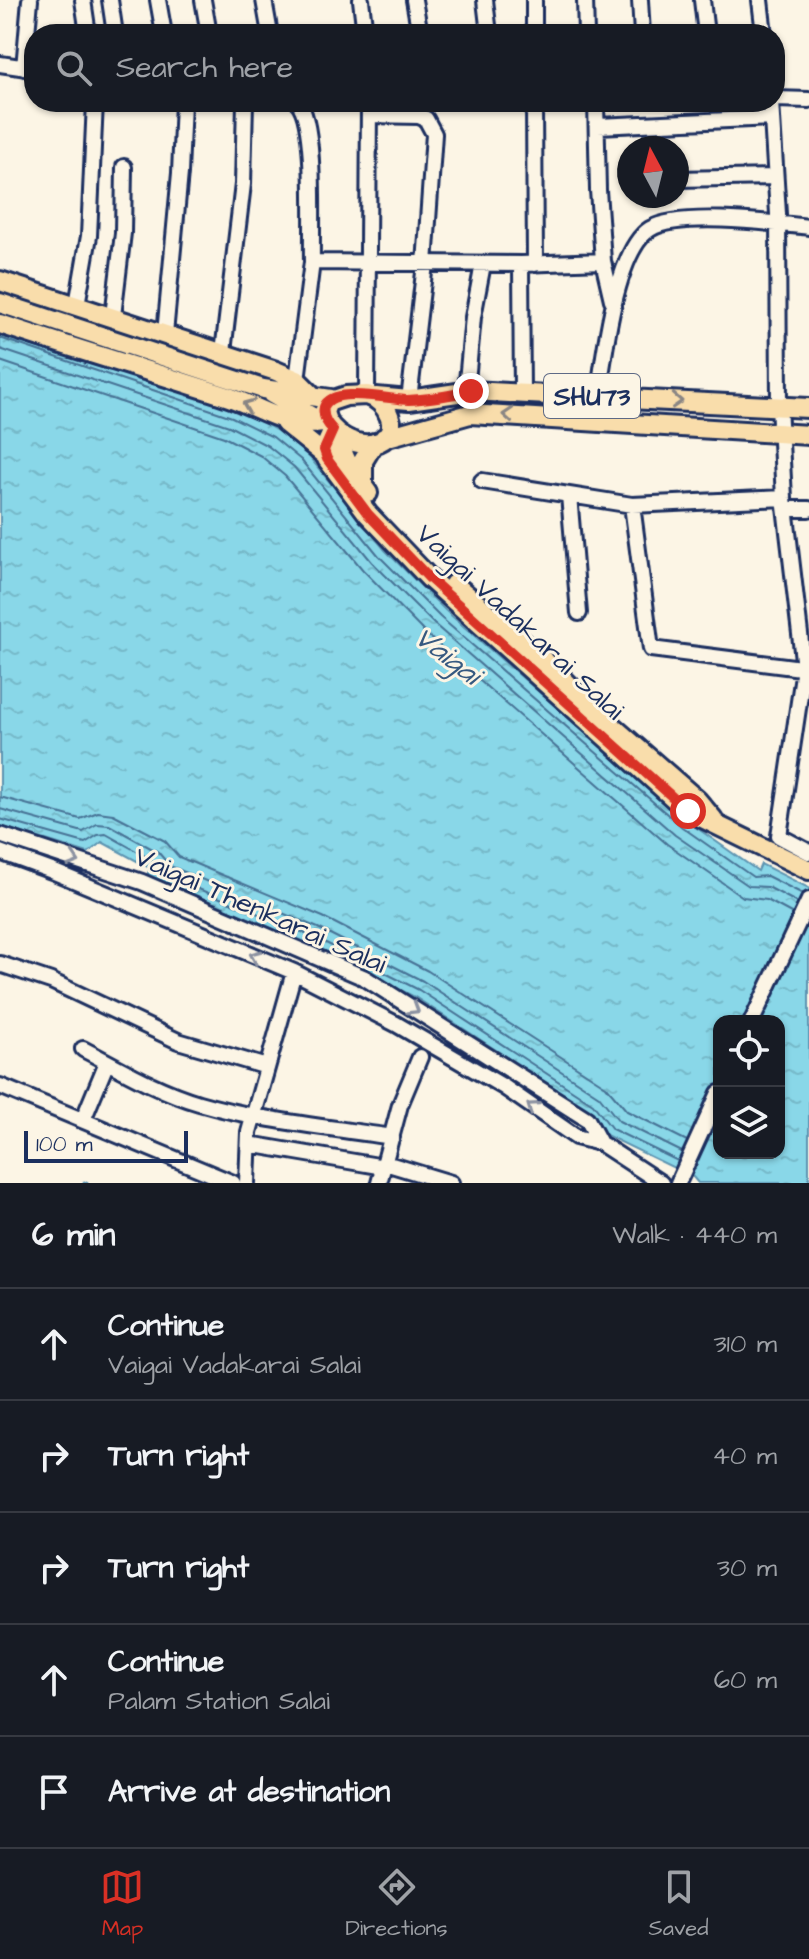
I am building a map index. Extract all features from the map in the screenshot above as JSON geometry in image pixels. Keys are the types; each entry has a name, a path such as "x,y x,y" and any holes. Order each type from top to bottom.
{"main road":[{"path":"0,281 223,352 297,380 322,397 326,405 324,412 331,429 326,442 326,456"},
{"name":"SHU73","path":"0,303 263,389 322,397 371,396 409,400 466,392 809,408"},
{"path":"0,324 230,398 281,420 331,429"},
{"name":"SHU73","path":"263,389 355,441 379,440 470,414 809,435"},
{"path":"363,487 363,461 389,428 390,417 386,405 371,396"},
{"name":"Vaigai Vadakarai Salai","path":"281,420 326,456 368,514 429,578 688,811 809,870"},
{"name":"Vaigai Vadakarai Salai","path":"331,429 345,462 378,507 439,572 548,664 596,712 724,827"}],"street":[{"path":"30,0 30,24"},
{"path":"83,0 87,24"},
{"path":"110,0 114,24"},
{"path":"158,0 162,24"},
{"path":"203,0 207,24"},
{"path":"264,0 268,24"},
{"path":"361,0 364,24"},
{"path":"414,0 418,24"},
{"path":"485,0 488,24"},
{"path":"534,0 534,24"},
{"path":"585,0 586,24"},
{"path":"640,0 641,24"},
{"path":"702,0 705,24"},
{"path":"760,0 763,24"},
{"path":"0,64 24,68"},
{"path":"785,101 809,100"},
{"path":"77,305 89,236 95,112"},
{"path":"165,334 183,112"},
{"path":"223,352 243,184 245,112"},
{"path":"297,380 312,262 310,144 305,112"},
{"path":"369,112 371,396"},
{"path":"394,112 426,119 434,134 425,264 409,400"},
{"path":"522,394 534,112"},
{"path":"597,112 603,261 612,300"},
{"path":"772,112 778,223 779,405 785,504 793,575 804,620 807,668 802,734 779,836 809,852"},
{"path":"598,126 772,118"},
{"path":"113,316 123,233 124,167"},
{"path":"689,179 775,177"},
{"path":"598,397 612,300 635,247 648,230 683,220 809,227"},
{"path":"312,262 528,264 603,261"},
{"path":"466,392 473,317 483,264"},
{"path":"482,481 632,505 785,504 809,509"},
{"path":"569,495 579,613"},
{"path":"632,505 651,649 807,668"},
{"path":"793,575 809,574"},
{"name":"Vaigai Thenkarai Salai","path":"0,835 142,882 365,978 587,1119 600,1143"},
{"name":"Vaigai Thenkarai Salai","path":"0,852 66,876 294,972 396,1024 490,1079 576,1137 600,1143 661,1183"},
{"path":"755,1015 809,900"},
{"path":"0,964 51,981 178,1041 267,1067"},
{"path":"247,1183 254,1116 294,972"},
{"path":"83,1049 182,1097 254,1116 392,1137"},
{"path":"379,1183 400,1105 420,1057"},
{"path":"83,1120 107,1062"},
{"path":"0,1086 233,1183"},
{"path":"679,1179 713,1106"},
{"path":"249,1144 384,1165 451,1183"}],"water":[{"name":"Vaigai","path":"0,330 236,409 277,430 307,454 385,550 446,611 687,821 758,871 761,864 809,888 809,1183 698,1183 693,1177 606,1135 589,1111 415,997 310,944 147,876 150,868 102,842 88,853 0,826"}],"route":[{"path":"471,391 409,400 367,395 331,399 324,412 326,422 333,430 324,450 327,459 368,514 429,578 688,811"}]}
